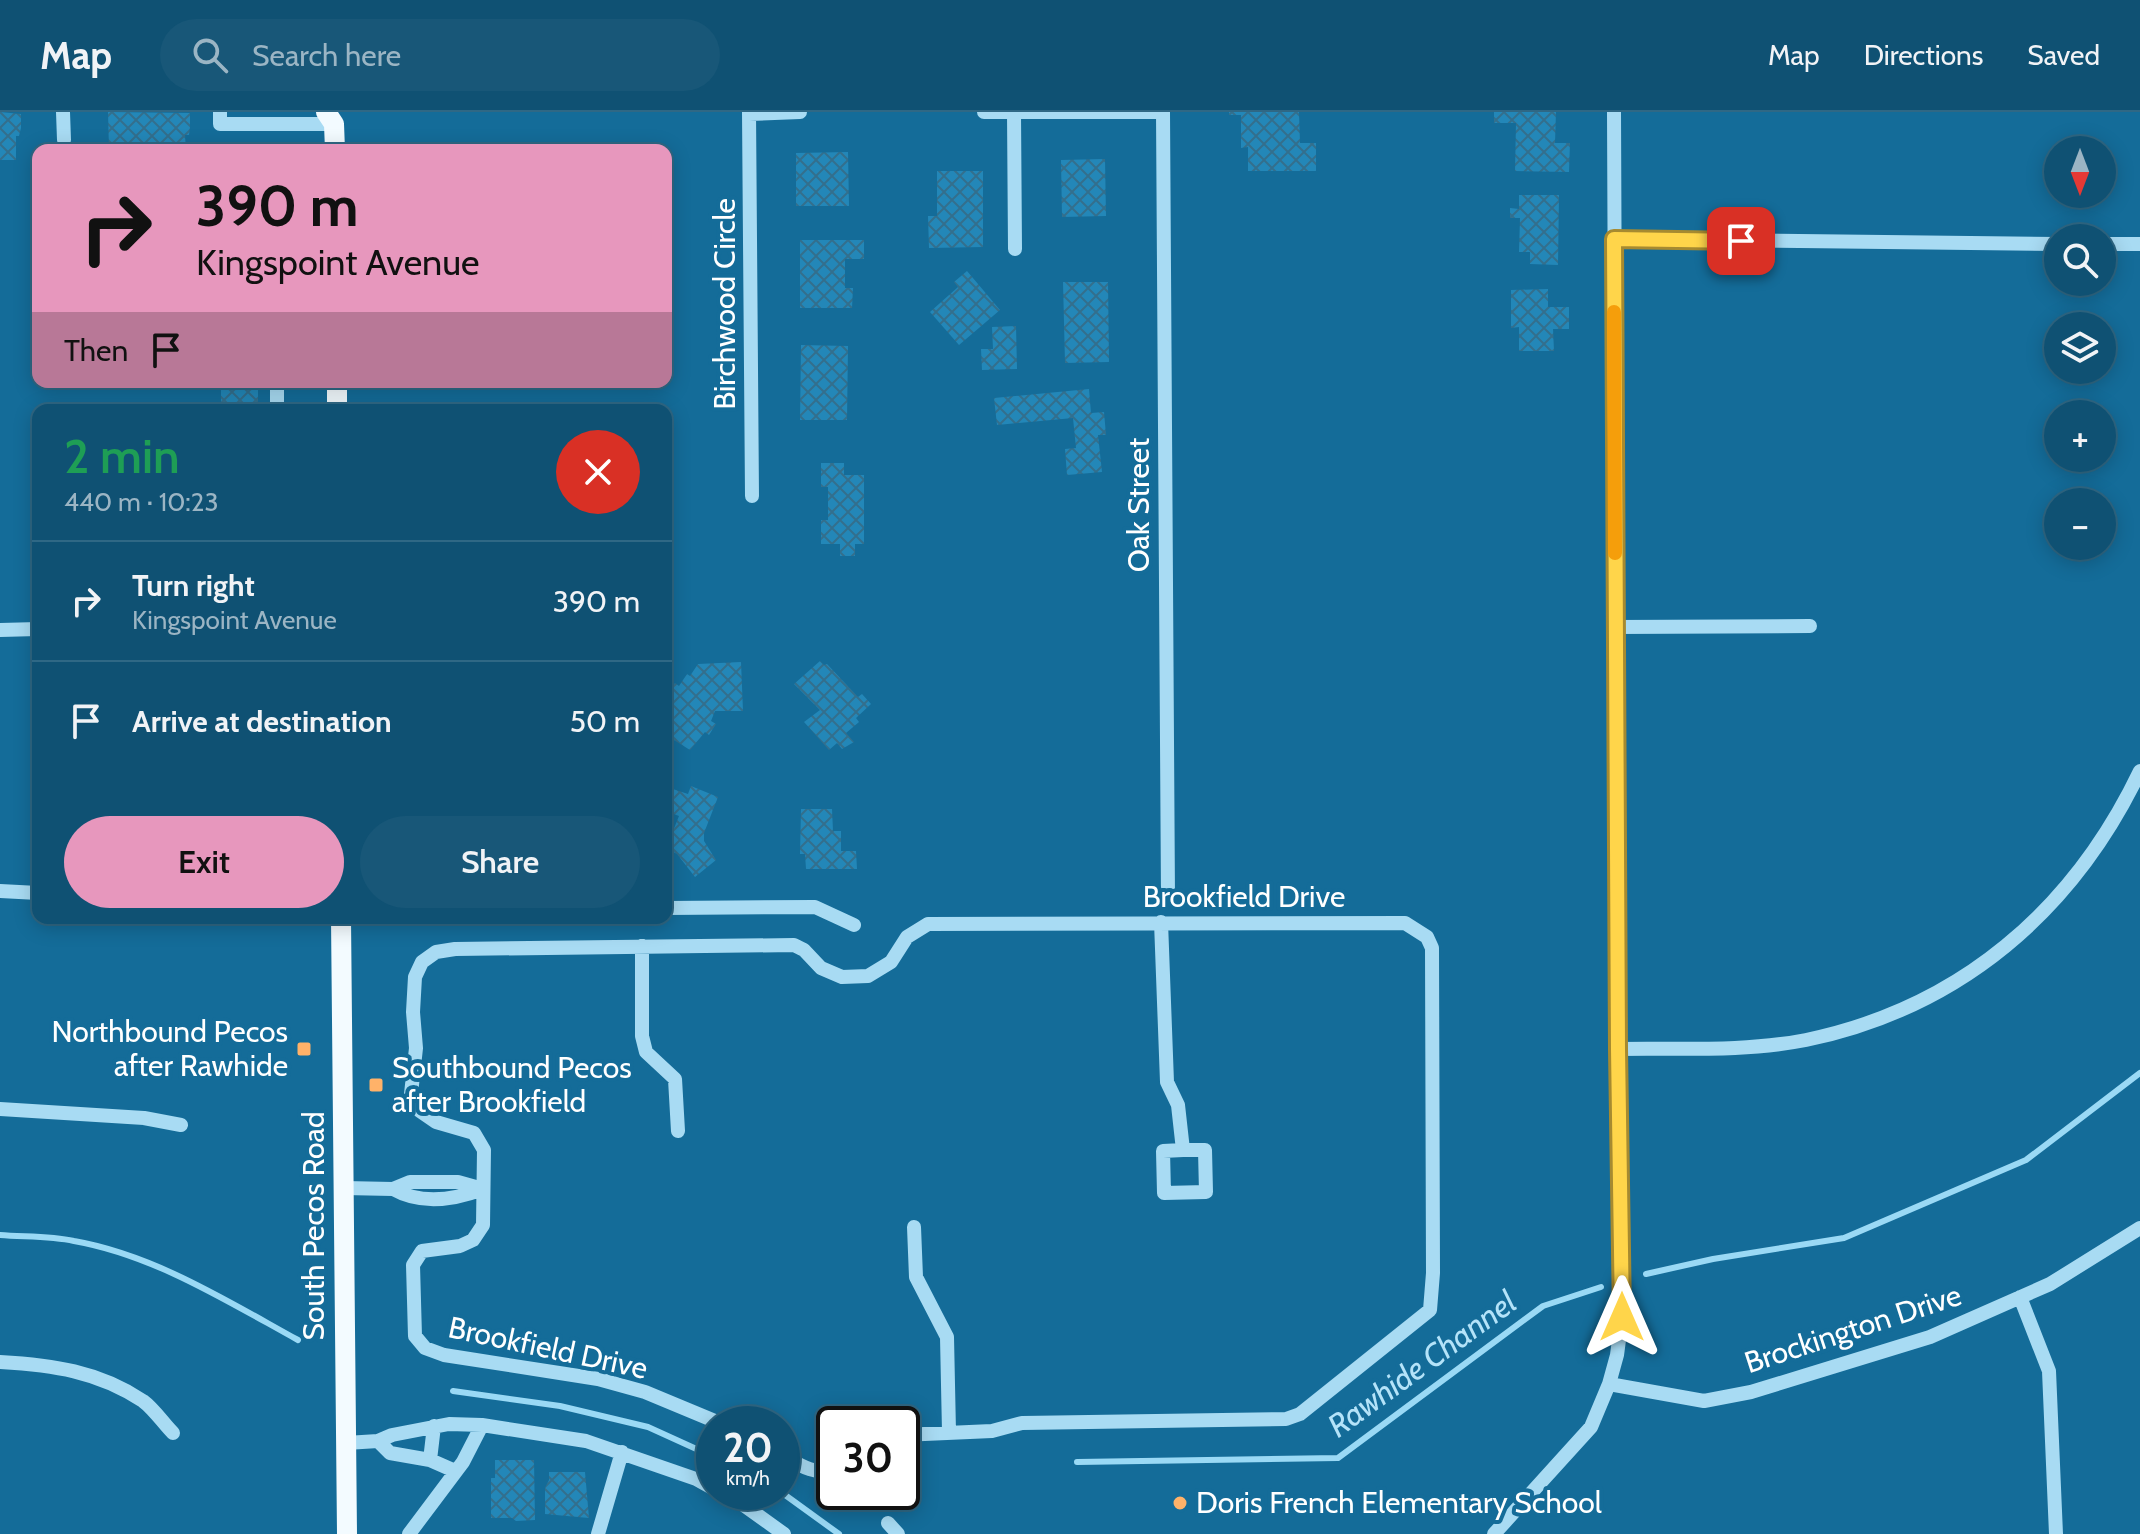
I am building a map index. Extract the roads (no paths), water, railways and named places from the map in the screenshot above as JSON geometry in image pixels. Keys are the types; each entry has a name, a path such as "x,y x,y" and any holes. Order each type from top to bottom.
{"main road":[{"path":"335,116 335,144"},
{"name":"South Pecos Road","path":"341,924 347,1534"}],"street":[{"path":"63,112 64,140"},
{"path":"220,112 220,124 335,116"},
{"path":"749,113 800,112"},
{"path":"984,112 1163,112"},
{"name":"Oak Street","path":"1163,112 1168,898"},
{"path":"1494,1534 1591,1427 1609,1384 1622,1317 1615,627 1614,112"},
{"name":"Birchwood Circle","path":"749,113 752,496"},
{"path":"1014,113 1015,249"},
{"path":"1614,239 2044,244"},
{"path":"2116,244 2140,244"},
{"path":"1615,627 1810,626"},
{"path":"0,630 32,629"},
{"path":"1618,1049 1740,1048 1804,1040 1844,1030 1914,1005 2018,937 2044,913 2088,861 2140,771"},
{"path":"0,891 32,893"},
{"path":"672,908 815,907 854,925"},
{"path":"1161,922 1167,1082 1178,1105 1183,1150"},
{"name":"Brookfield Drive","path":"696,1413 645,1392 598,1379 444,1355 425,1348 415,1336 413,1265 422,1251 460,1246 473,1240 483,1225 484,1150 474,1133 436,1122 420,1111 411,1094 416,1048 413,1012 415,977 422,962 436,952 455,949 794,945 804,950 821,968 842,977 868,976 891,962 907,937 928,924 1405,923 1427,937 1432,948 1433,1273 1430,1310 1300,1414 1286,1419 1022,1423 992,1431 920,1434"},
{"path":"642,946 642,1036 646,1052 675,1079 678,1131"},
{"path":"0,1109 144,1118 181,1125"},
{"path":"344,1188 393,1189 410,1182 458,1182 483,1189"},
{"path":"446,1182 446,1198"},
{"path":"393,1189 409,1198 458,1198 483,1189"},
{"path":"914,1227 916,1277 947,1337 949,1432"},
{"name":"Brockington Drive","path":"1609,1384 1704,1401 1751,1392 1930,1337 2050,1284 2140,1228"},
{"path":"2020,1297 2049,1371 2056,1534"},
{"path":"0,1362 89,1373 145,1402 173,1433"},
{"path":"346,1443 378,1441 449,1424 482,1425 586,1441 696,1479"},
{"path":"409,1534 463,1462 482,1425"},
{"path":"430,1460 434,1426"},
{"path":"378,1441 390,1453 430,1460 455,1471"},
{"path":"598,1534 622,1452"},
{"path":"751,1510 784,1534"}],"waterway":[{"name":"Rawhide Channel","path":"1646,1274 1713,1259 1844,1238 2026,1160 2140,1073"},
{"name":"Rawhide Channel","path":"0,1235 65,1239 133,1257 217,1295 298,1340"},
{"name":"Rawhide Channel","path":"1077,1462 1338,1458 1543,1306 1601,1287"},
{"name":"Rawhide Channel","path":"453,1391 560,1406 648,1427 696,1449"},
{"name":"Rawhide Channel","path":"800,1506 839,1534"}],"place":[{"name":"Northbound Pecos after Rawhide","path":"304,1049"},
{"name":"Southbound Pecos after Brookfield","path":"376,1085"},
{"name":"Doris French Elementary School","path":"1180,1503"}]}
